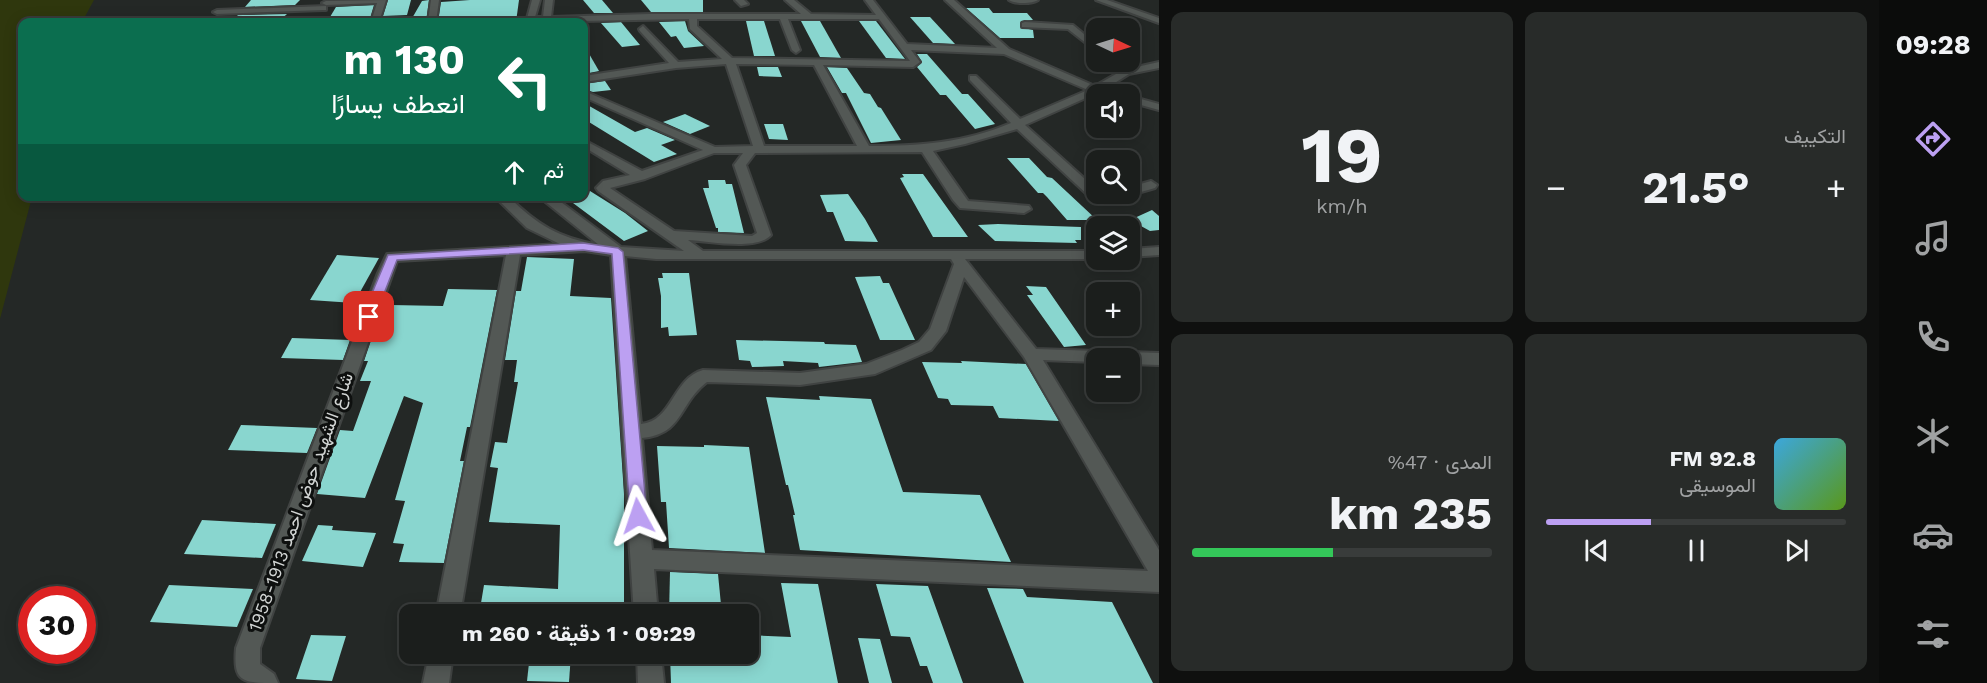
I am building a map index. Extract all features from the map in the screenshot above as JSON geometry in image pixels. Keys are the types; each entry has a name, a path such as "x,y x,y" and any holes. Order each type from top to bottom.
{"street":[{"path":"216,0 218,18"},
{"path":"433,18 435,0"},
{"path":"532,18 536,0"},
{"path":"546,18 549,0"},
{"path":"789,0 808,16"},
{"path":"588,78 676,65 730,61 913,64 915,62 869,0"},
{"path":"949,0 1006,51 1086,86"},
{"path":"1013,0 1034,0"},
{"path":"1100,0 1159,21"},
{"path":"217,12 382,1 376,18"},
{"path":"320,18 326,4"},
{"path":"580,18 648,12 883,17"},
{"path":"699,14 693,27 730,61 755,152"},
{"path":"783,16 796,50"},
{"path":"1025,25 1067,27 1086,41"},
{"path":"643,29 676,65"},
{"path":"904,47 1006,51"},
{"path":"817,63 866,151"},
{"path":"1104,84 1122,70 1159,65"},
{"path":"973,78 1018,124 1086,187"},
{"path":"700,255 602,188 607,184 641,176 718,150 755,152 926,149 961,142 1018,124 1086,94"},
{"path":"588,96 718,150 740,165 764,235 754,240 670,235"},
{"path":"1140,102 1159,107"},
{"path":"588,145 641,176"},
{"path":"926,149 959,200 965,205 1024,209"},
{"path":"740,165 755,152"},
{"path":"1140,188 1151,185"},
{"path":"506,201 541,231 583,246 618,252 656,255 958,259 1086,255"},
{"path":"551,201 618,252 645,604"},
{"name":"شارع الشهيد حوض احمد 1913-1958","path":"265,683 247,670 248,648 389,262 393,257 583,246"},
{"path":"450,604 514,250"},
{"path":"1140,252 1159,250"},
{"path":"632,432 654,430 664,424 690,386 703,376 800,379 868,370 925,346 938,331 958,259"},
{"path":"958,259 1031,354 1159,570"},
{"path":"1031,354 1159,358"},
{"path":"642,559 1159,582"},
{"path":"436,683 439,664"},
{"path":"650,664 651,683"}],"green space":[{"path":"0,0 94,0 84,18 18,18 18,201 31,201 0,319"}],"building":[{"path":"251,0 300,0 295,5 245,7"},
{"path":"388,0 411,0 407,15 383,16"},
{"path":"429,0 427,18 412,18 422,1"},
{"path":"519,0 517,18 439,18 441,2"},
{"path":"583,0 602,0 613,13 594,13"},
{"path":"641,0 703,0 703,12 651,12"},
{"path":"374,5 370,18 329,18 336,7"},
{"path":"966,8 989,8 993,13 1027,13 1033,20 1021,21 1020,27 1033,30 1034,38 1000,38"},
{"path":"287,14 282,18 235,18 238,15"},
{"path":"910,17 930,17 955,44 933,43"},
{"path":"685,21 688,31 704,46 684,48 676,36 671,37 659,22"},
{"path":"746,21 764,21 775,56 754,56"},
{"path":"801,21 820,21 841,58 820,57"},
{"path":"859,21 876,21 905,59 886,58"},
{"path":"621,22 640,45 622,47 601,23"},
{"path":"588,52 599,71 588,73"},
{"path":"917,54 927,54 962,94 968,94 995,124 975,129 946,95 940,95 917,67 922,62"},
{"path":"757,67 778,67 782,77 759,76"},
{"path":"827,67 847,68 864,93 870,94 881,108 901,140 871,143 846,93 842,93"},
{"path":"605,81 611,90 593,92 588,90 588,83"},
{"path":"588,105 635,132 647,128 675,140 661,145 677,154 654,162 588,121"},
{"path":"685,114 710,126 690,134 663,122"},
{"path":"764,124 783,124 788,140 769,139"},
{"path":"1007,158 1029,158 1047,177 1052,178 1093,216 1086,216 1086,220 1067,220 1043,193 1038,193"},
{"path":"902,174 923,174 968,237 933,237 900,178 904,177"},
{"path":"708,180 725,180 726,184 732,184 744,233 718,232 703,188 709,188"},
{"path":"590,191 625,213 648,231 624,241 573,203 588,201"},
{"path":"848,194 878,242 845,241 833,212 827,212 820,195"},
{"path":"1152,210 1159,216 1159,230 1150,231 1140,226 1139,216"},
{"path":"978,225 1081,227 1081,240 1075,240 1077,243 995,241"},
{"path":"337,255 379,258 354,303 310,300"},
{"path":"527,257 574,259 570,296 611,298 624,494 624,604 481,604 484,585 558,589 560,525 489,522 498,468 490,467 495,442 507,443 518,382 514,382 517,360 505,360 516,291 521,291"},
{"path":"662,273 689,273 697,335 669,336 668,327 661,328 661,296 658,278 663,278"},
{"path":"880,276 883,283 889,283 915,340 880,340 855,277"},
{"path":"1026,286 1046,287 1086,345 1064,347 1027,295 1033,295"},
{"path":"448,289 497,290 470,427 467,427 460,461 464,461 444,563 399,562 404,544 393,543 405,501 395,500 423,403 404,396 365,498 317,494 340,430 353,431 371,381 360,381 368,361 364,361 371,340 377,341 391,305 443,306"},
{"path":"292,338 350,340 343,360 281,358"},
{"path":"736,340 856,345 862,362 819,367 818,363 783,361 784,366 752,367 750,361 739,360"},
{"path":"961,361 1026,364 1059,421 999,418 993,406 951,405 948,399 938,398 922,362 962,363"},
{"path":"819,396 871,399 903,492 980,495 1011,562 800,550 793,515 795,515 766,397 820,400"},
{"path":"241,425 317,428 307,453 228,450"},
{"path":"704,445 749,447 765,553 669,548 666,502 661,502 657,446 704,447"},
{"path":"202,520 276,524 262,558 184,554"},
{"path":"318,525 333,526 332,530 376,533 363,567 302,561"},
{"path":"670,572 718,574 721,604 669,604"},
{"path":"781,583 818,584 838,683 671,683 670,664 759,664 759,636 791,637"},
{"path":"876,584 928,586 963,683 933,683 927,666 920,666 910,637 891,636"},
{"path":"169,585 253,589 237,627 150,622"},
{"path":"987,588 1023,589 1027,597 1112,602 1153,683 1024,683"},
{"path":"311,635 346,636 332,681 296,679"},
{"path":"858,638 880,639 892,683 869,683"},
{"path":"529,664 570,664 569,682 527,681"}],"route":[{"path":"369,317 384,273 393,257 583,246 618,252 638,516"}]}
